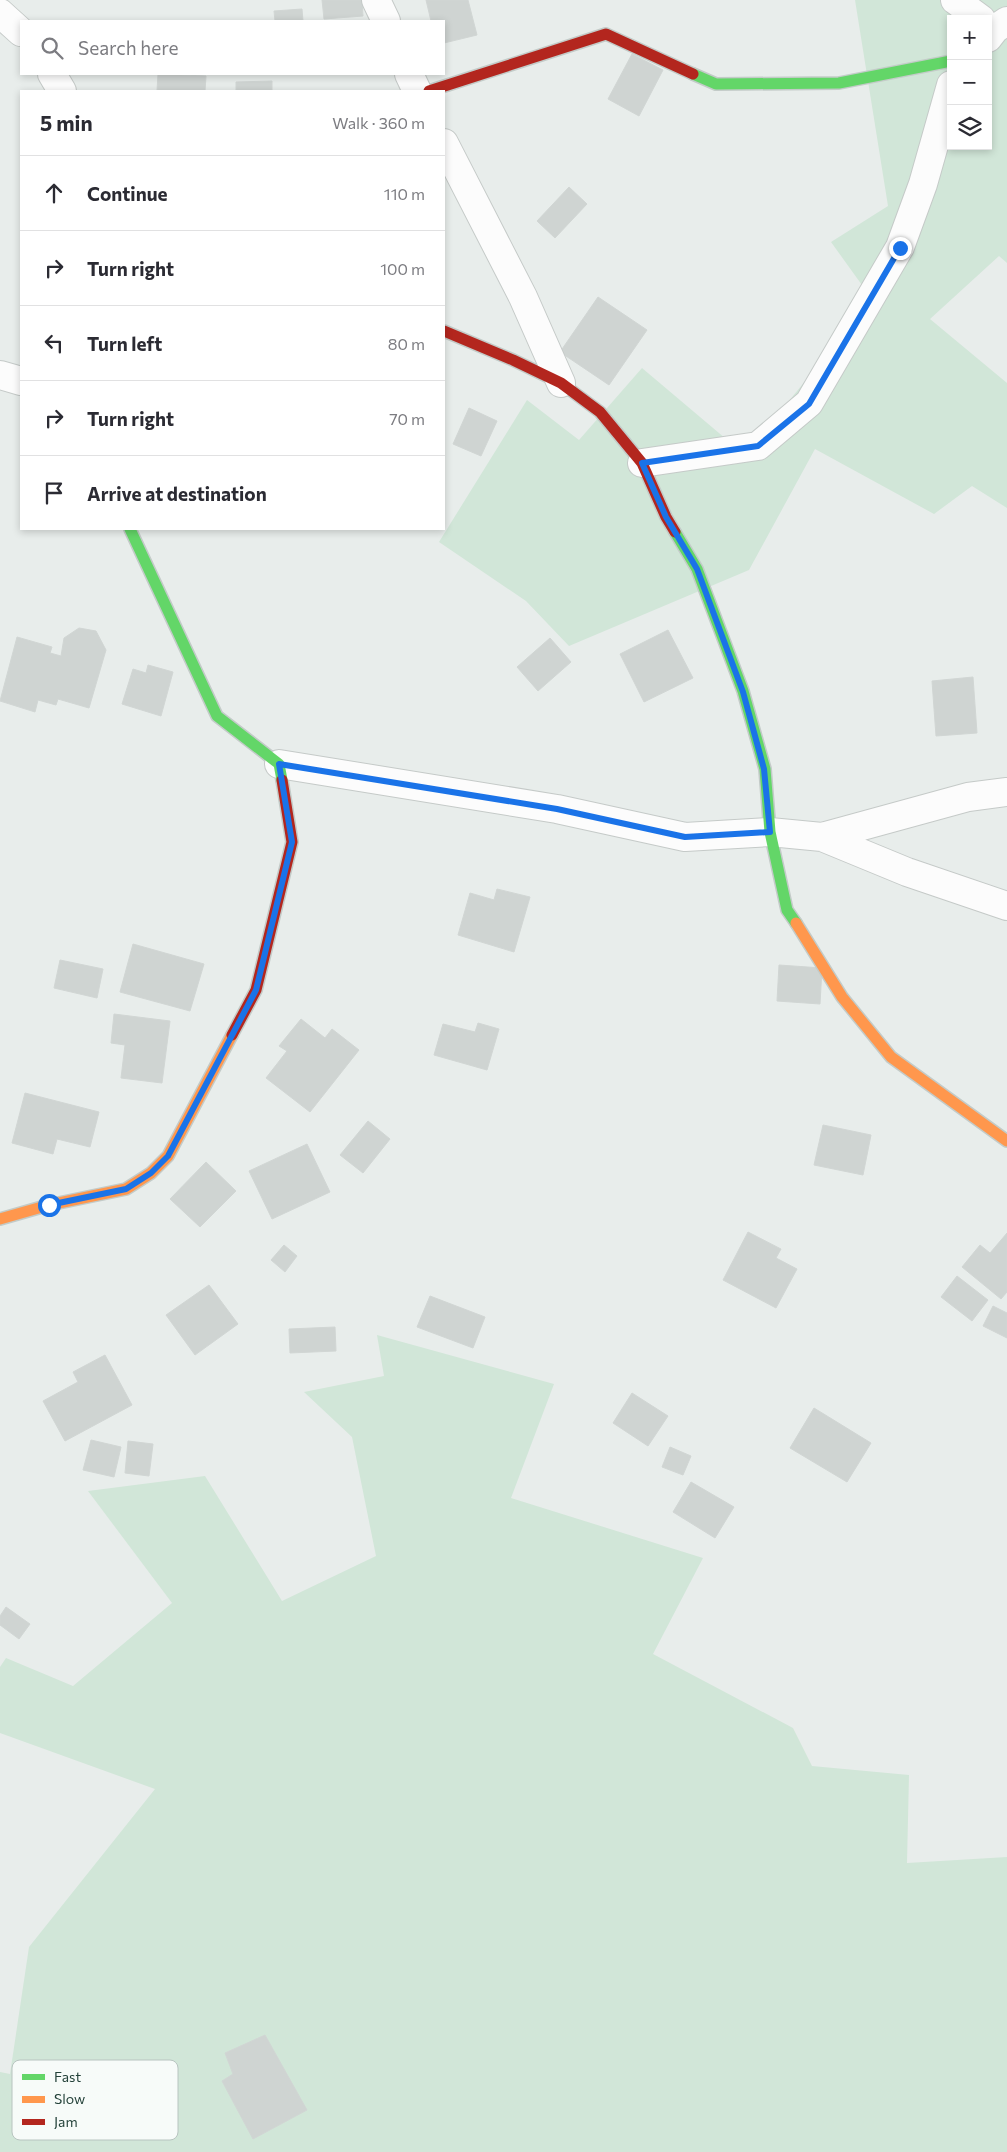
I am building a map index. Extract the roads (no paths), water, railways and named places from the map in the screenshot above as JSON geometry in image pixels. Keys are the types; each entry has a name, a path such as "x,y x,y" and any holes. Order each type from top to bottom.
{"street":[{"path":"376,0 386,20"},
{"path":"955,0 976,15"},
{"path":"0,13 20,31"},
{"path":"432,90 606,34 716,84 839,83 947,62"},
{"path":"53,75 61,90"},
{"path":"409,75 417,90"},
{"path":"642,463 758,446 809,404 900,248 923,184 947,99"},
{"path":"445,146 524,297 561,383"},
{"path":"445,331 513,360 561,383 600,412 642,463 666,517 697,569 743,692 764,769 770,832 787,910 803,932 842,998 891,1057 1007,1141"},
{"path":"0,375 20,380"},
{"path":"130,530 217,716 279,764 557,809 685,837 770,832 822,837 907,872 1007,906"},
{"path":"0,1219 49,1205 126,1189 151,1173 168,1156 256,990 292,842 279,764"},
{"path":"822,837 968,797 1007,792"}]}
